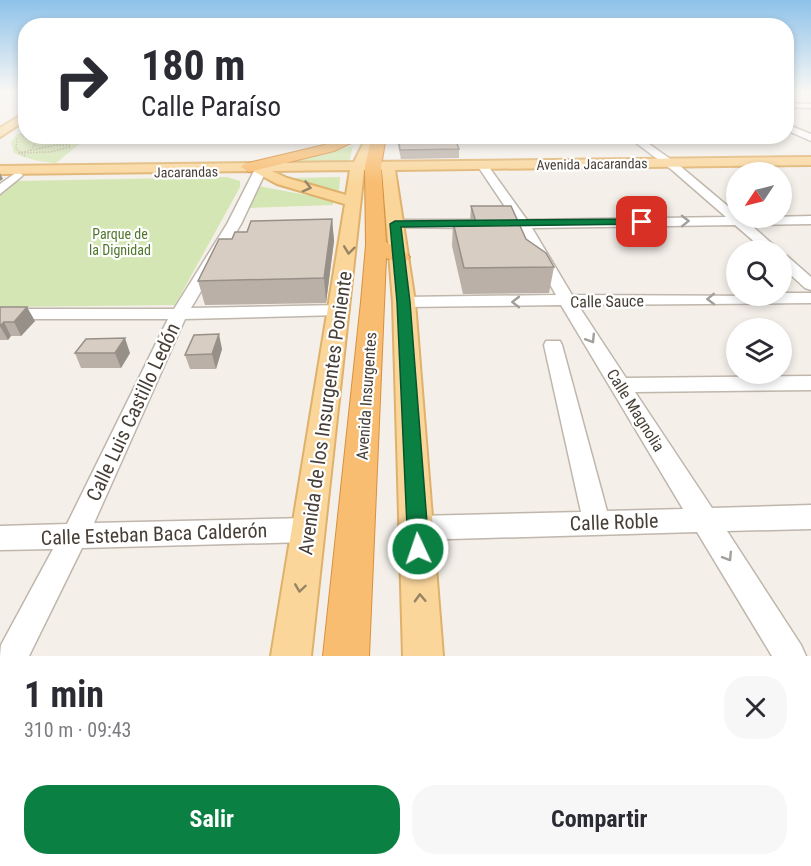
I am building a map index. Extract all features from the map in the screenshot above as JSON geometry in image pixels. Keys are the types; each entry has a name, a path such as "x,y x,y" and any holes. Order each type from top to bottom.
{"highway":[{"path":"254,169 339,144"},
{"name":"Avenida Insurgentes","path":"346,656 390,242 373,168 376,144"}],"main road":[{"path":"0,139 17,123"},
{"path":"0,139 18,130"},
{"name":"Avenida Jacarandas","path":"673,166 811,161"},
{"path":"0,164 12,167 68,170"},
{"name":"Avenida Jacarandas","path":"373,168 811,166"},
{"name":"Jacarandas","path":"0,173 68,170 373,168"},
{"name":"Avenida de los Insurgentes Poniente","path":"291,656 354,202 373,168"},
{"path":"254,169 282,181 354,202"},
{"name":"Jacarandas","path":"0,173 17,175 254,169"},
{"path":"390,242 404,302 423,656"}],"street":[{"path":"794,124 803,123"},
{"path":"794,129 811,138"},
{"path":"329,148 334,144"},
{"path":"642,144 726,210"},
{"name":"Calle Magnolia","path":"484,167 523,224 567,301 790,656"},
{"name":"Calle Luis Castillo Ledón","path":"12,656 74,537 179,314 234,224 254,169"},
{"path":"0,190 17,175"},
{"path":"390,242 494,224 726,220"},
{"path":"792,220 811,220"},
{"path":"747,228 761,240"},
{"path":"792,268 811,285"},
{"name":"Calle Sauce","path":"404,302 811,298"},
{"path":"0,314 179,314 340,310"},
{"path":"553,345 597,522"},
{"path":"620,384 811,383"},
{"name":"Calle Roble","path":"417,528 811,517"},
{"name":"Calle Esteban Baca Calderón","path":"0,538 307,530"}],"path":[{"path":"19,153 37,144"},
{"path":"55,145 70,146 50,152 19,153 55,145"}],"green space":[{"path":"18,134 18,144 79,144 56,163 50,163 14,153 11,142"},
{"path":"353,146 349,163 293,162"},
{"name":"Parque de la Dignidad","path":"227,177 240,181 240,187 175,305 0,307 0,195 16,181"},
{"path":"340,177 339,191 290,178"},
{"path":"258,186 333,200 333,205 250,208"}],"building":[{"path":"399,144 457,144 459,149 400,150"},
{"path":"471,206 511,206 526,239 546,253 554,267 464,268 453,222 476,222"},
{"path":"332,219 324,278 198,281 219,239 232,239 235,232 247,232 251,221"},
{"path":"0,307 27,307 14,322 4,322 0,326"},
{"path":"219,334 212,354 185,355 194,335"},
{"path":"125,338 115,353 75,353 86,339"}],"route":[{"path":"418,549 404,302 395,224 642,222"}]}
